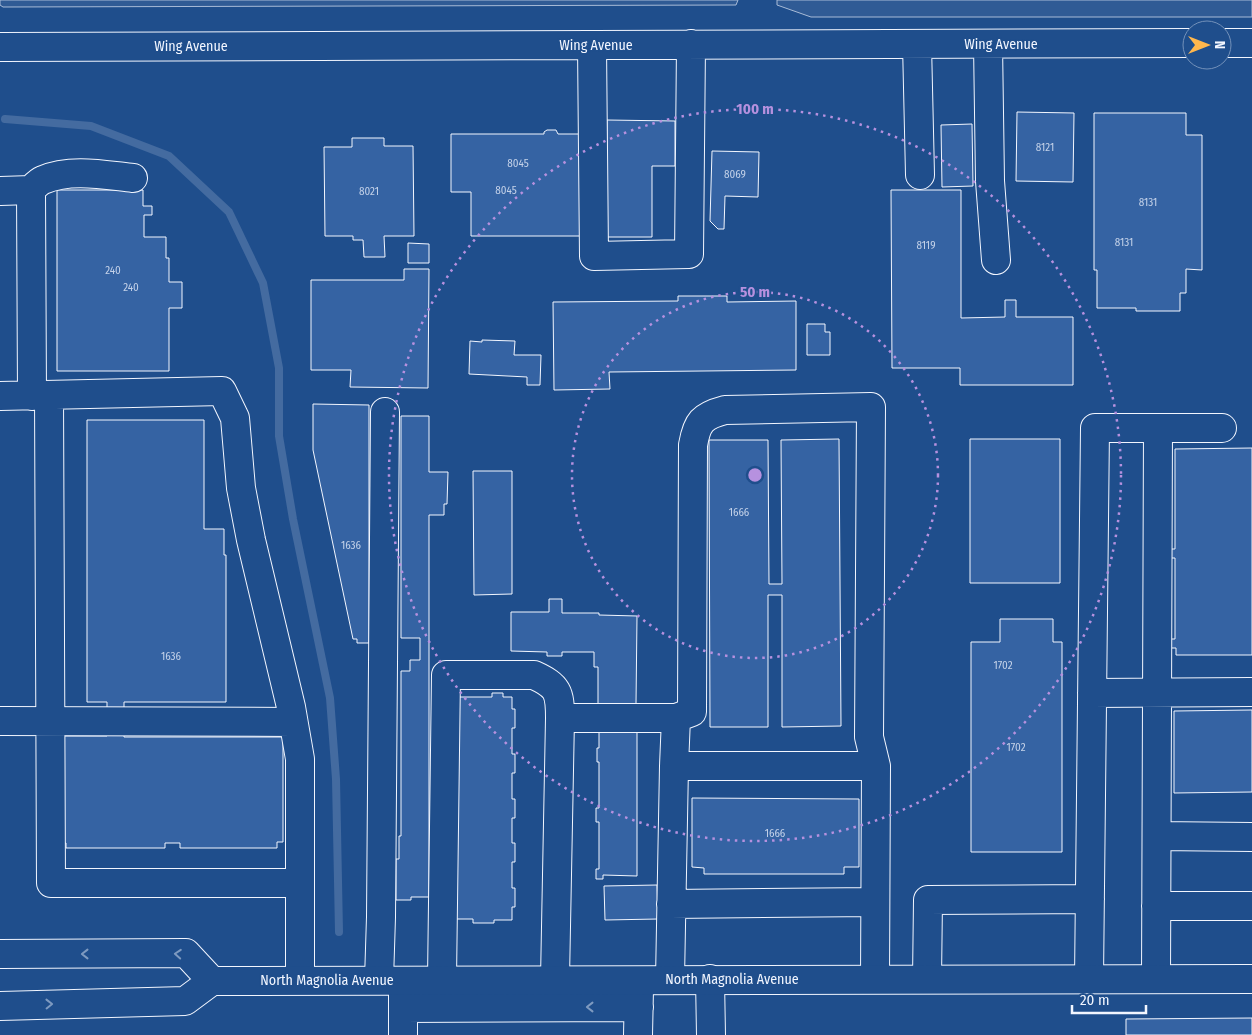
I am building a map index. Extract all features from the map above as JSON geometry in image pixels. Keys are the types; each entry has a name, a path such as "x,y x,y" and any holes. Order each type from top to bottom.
{"main road":[{"name":"Wing Avenue","path":"0,47 1182,43"},
{"path":"1232,43 1252,43"},
{"path":"592,45 594,256 689,254 690,44"},
{"path":"917,44 920,175"},
{"path":"988,44 990,181 996,260"},
{"path":"0,190 31,190 41,180 70,174 133,178"},
{"path":"31,190 40,395 50,720 51,883 300,883"},
{"path":"0,396 222,391 235,418 241,488 251,540 292,707 300,759 300,980"},
{"path":"560,718 676,718 692,712 693,445 698,425 704,418 725,410 871,407 869,737 876,766 875,979"},
{"path":"385,412 381,917 391,980 403,1008 403,1035"},
{"path":"1089,979 1095,428 1222,428"},
{"path":"1156,979 1158,428"},
{"path":"442,979 446,676 534,676 545,681 558,692 560,718 556,979"},
{"path":"1092,693 1252,692"},
{"path":"670,979 676,718"},
{"path":"0,721 294,722"},
{"path":"674,766 876,766"},
{"path":"1157,836 1252,837"},
{"path":"926,979 928,900 1090,899"},
{"path":"672,904 875,902"},
{"path":"1156,906 1252,906"},
{"path":"0,954 186,954 212,980 185,1001 0,1006"},
{"path":"638,1035 639,979"},
{"path":"710,979 710,1035"},
{"name":"North Magnolia Avenue","path":"212,980 1252,979"},
{"path":"403,1008 639,1007"}],"shaded area":[{"path":"0,0 738,0 736,5 3,7 0,5"},
{"path":"777,0 1252,0 1252,17 811,17 777,5"}],"building":[{"path":"1017,112 1074,113 1073,182 1016,181"},
{"path":"1094,113 1186,113 1186,135 1202,135 1202,270 1186,269 1186,293 1180,293 1180,311 1136,311 1136,308 1097,308 1097,270 1094,270"},
{"path":"607,120 675,121 675,166 652,166 652,237 606,237"},
{"path":"972,124 973,186 942,187 941,125"},
{"path":"547,130 556,130 558,134 585,134 585,236 471,236 471,192 451,192 451,134 544,134"},
{"path":"352,138 384,138 384,146 413,146 414,236 384,236 385,257 364,257 363,240 353,240 353,236 325,236 324,147 352,147"},
{"path":"712,151 759,152 758,197 725,196 724,229 718,229 710,221"},
{"path":"57,190 143,190 143,206 152,206 152,215 144,215 144,237 166,237 166,258 169,258 169,282 182,282 182,308 169,308 169,371 57,371"},
{"path":"891,190 961,190 961,318 1005,317 1005,300 1016,300 1016,317 1073,317 1073,385 960,385 960,368 892,368"},
{"path":"408,243 429,244 429,263 408,263"},
{"path":"404,269 429,269 428,388 350,387 351,370 311,370 311,280 404,280"},
{"path":"678,296 727,296 727,302 796,301 796,370 609,372 610,389 554,390 553,302 678,301"},
{"path":"807,324 825,324 825,332 830,332 830,355 807,355"},
{"path":"482,340 515,341 514,355 541,355 540,385 527,385 527,377 469,374 470,341 482,342"},
{"path":"313,404 369,405 369,643 357,643 357,639 353,639 313,450"},
{"path":"401,416 429,416 429,472 448,472 447,504 444,504 444,515 429,515 429,897 411,897 411,900 396,900 396,859 399,859 399,836 401,836 401,671 410,671 410,660 420,660 420,638 401,638"},
{"path":"87,420 204,420 204,529 224,529 224,555 226,555 226,702 124,702 124,737 283,737 283,842 277,842 277,848 180,848 180,843 165,843 165,848 66,848 66,843 59,843 59,736 107,736 107,702 87,702"},
{"path":"839,439 841,726 782,727 782,595 768,595 768,727 710,727 709,440 768,440 769,584 782,584 781,440"},
{"path":"970,439 1060,439 1060,583 970,583"},
{"path":"1252,448 1252,655 1176,655 1176,648 1170,648 1170,639 1175,639 1175,558 1170,558 1170,549 1175,549 1175,449"},
{"path":"473,471 512,471 512,594 474,595"},
{"path":"549,599 562,599 562,613 637,616 636,704 598,704 598,667 594,667 594,652 562,652 562,656 547,656 547,652 511,651 511,612 549,612"},
{"path":"1000,619 1053,619 1053,642 1062,642 1062,852 971,852 971,642 1000,642"},
{"path":"492,693 503,693 503,697 512,697 512,709 515,709 515,728 512,728 512,754 515,754 515,773 512,773 512,799 515,799 515,818 512,818 512,843 515,843 515,862 512,862 512,888 515,888 515,907 512,907 512,920 494,920 494,923 473,923 473,919 454,919 454,697 492,697"},
{"path":"1252,710 1252,792 1174,793 1174,711"},
{"path":"599,725 637,725 637,876 603,875 603,879 596,879 596,869 599,869 599,822 596,822 596,808 599,808 599,762 597,762 597,748 599,748"},
{"path":"692,798 859,799 859,867 844,867 844,874 704,874 704,868 692,867"},
{"path":"657,885 658,919 605,920 604,886"},
{"path":"1252,1018 1252,1035 1126,1035 1126,1019"}],"waterway":[{"path":"5,119 91,126 169,156 229,212 263,283 279,368 279,436 293,519 330,698 336,779 339,932"}]}
